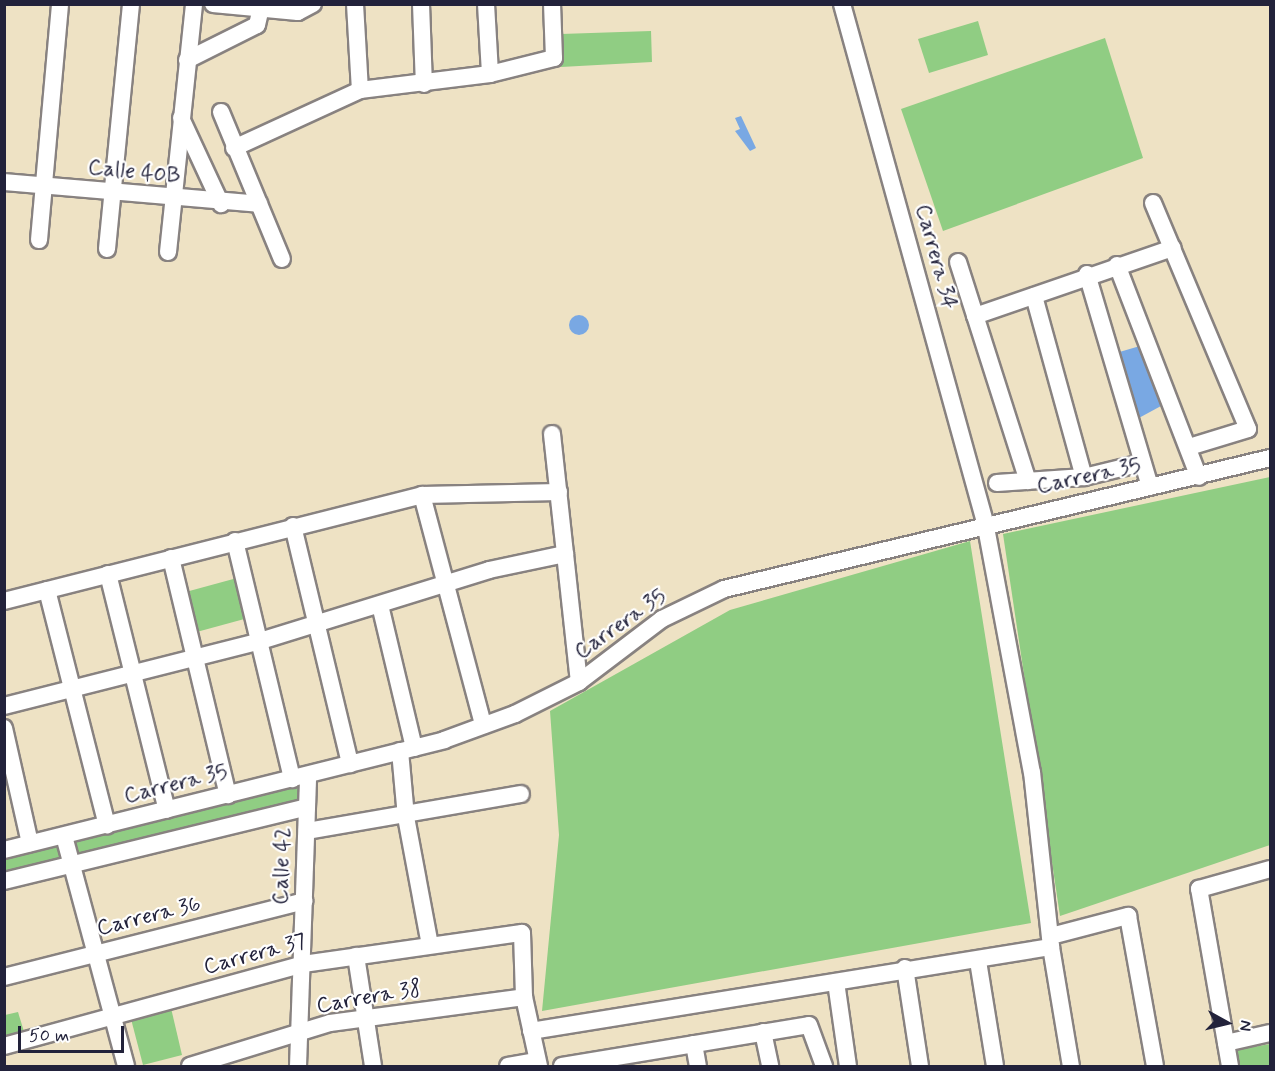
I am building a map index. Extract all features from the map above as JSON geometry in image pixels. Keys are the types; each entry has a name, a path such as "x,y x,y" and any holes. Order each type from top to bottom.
{"street":[{"path":"39,240 60,4"},
{"path":"107,249 131,4"},
{"path":"168,252 194,4"},
{"path":"213,4 298,12 313,4"},
{"path":"355,4 360,90"},
{"path":"421,4 424,84"},
{"path":"486,4 490,74"},
{"path":"234,148 360,90 424,84 490,74 554,58 552,4"},
{"name":"Carrera 34","path":"842,4 984,522 1032,772 1051,942 1071,1066"},
{"path":"187,60 256,25 262,7"},
{"path":"221,112 282,259"},
{"path":"181,118 221,204"},
{"name":"Calle 40B","path":"4,182 221,204 259,204"},
{"path":"1153,203 1248,429 1189,447"},
{"path":"975,316 1034,296 1087,274 1173,248"},
{"path":"958,262 1028,481"},
{"path":"1117,265 1199,477"},
{"path":"1087,274 1150,487"},
{"path":"1034,296 1083,477"},
{"path":"552,434 579,682"},
{"name":"Carrera 35","path":"4,850 350,764 483,725 579,682 662,619 724,589 984,522 1199,477 1270,458"},
{"path":"997,483 1083,477 1142,462"},
{"path":"4,601 422,495 559,492"},
{"path":"422,495 483,725"},
{"path":"293,526 350,764"},
{"name":"Calle 42","path":"235,541 257,642 300,777 307,807 298,1066"},
{"path":"4,706 257,642 446,586 565,554"},
{"path":"171,558 228,795"},
{"path":"108,574 167,810"},
{"path":"47,590 107,825"},
{"path":"380,605 407,749 406,817 430,945"},
{"path":"4,728 9,768 30,843"},
{"path":"307,831 406,817 521,794"},
{"path":"4,881 72,867 307,807"},
{"path":"64,836 93,955 126,1066"},
{"path":"1230,1066 1199,889 1270,869"},
{"name":"Carrera 36","path":"4,977 305,901"},
{"path":"531,1031 836,982 905,968 978,961 1051,942 1128,916 1155,1066"},
{"name":"Carrera 37","path":"4,1046 303,964 522,933 524,997"},
{"path":"356,956 373,1066"},
{"path":"978,961 995,1066"},
{"path":"905,968 920,1066"},
{"path":"836,982 848,1066"},
{"path":"508,1066 538,1064 524,997"},
{"name":"Carrera 38","path":"190,1066 299,1036 330,1023 524,997"},
{"path":"562,1066 624,1061 694,1044 814,1026 824,1066"},
{"path":"763,1032 770,1066"},
{"path":"1226,1042 1270,1034"},
{"path":"694,1044 698,1066"}],"green space":[{"path":"978,21 988,55 929,73 918,39"},
{"path":"651,31 652,62 561,67 561,34"},
{"path":"1105,38 1143,158 943,231 901,109"},
{"path":"1270,477 1270,845 1060,916 1003,534"},
{"path":"970,541 1031,923 542,1011 559,835 550,711 730,610"},
{"path":"237,578 248,618 193,633 182,593"},
{"path":"298,781 299,807 79,862 74,836"},
{"path":"61,843 66,865 5,878 5,859"},
{"path":"171,1008 182,1055 143,1065 131,1019"},
{"path":"18,1012 25,1035 5,1039 5,1015"},
{"path":"1270,1044 1270,1066 1233,1066 1231,1051"}],"water":[{"path":"741,116 756,148 750,151 735,131 740,129 735,118"},
{"path":"579,315 586,318 589,325 586,332 579,335 572,332 569,325 572,318"},
{"path":"1140,346 1161,406 1137,419 1116,353"}]}
